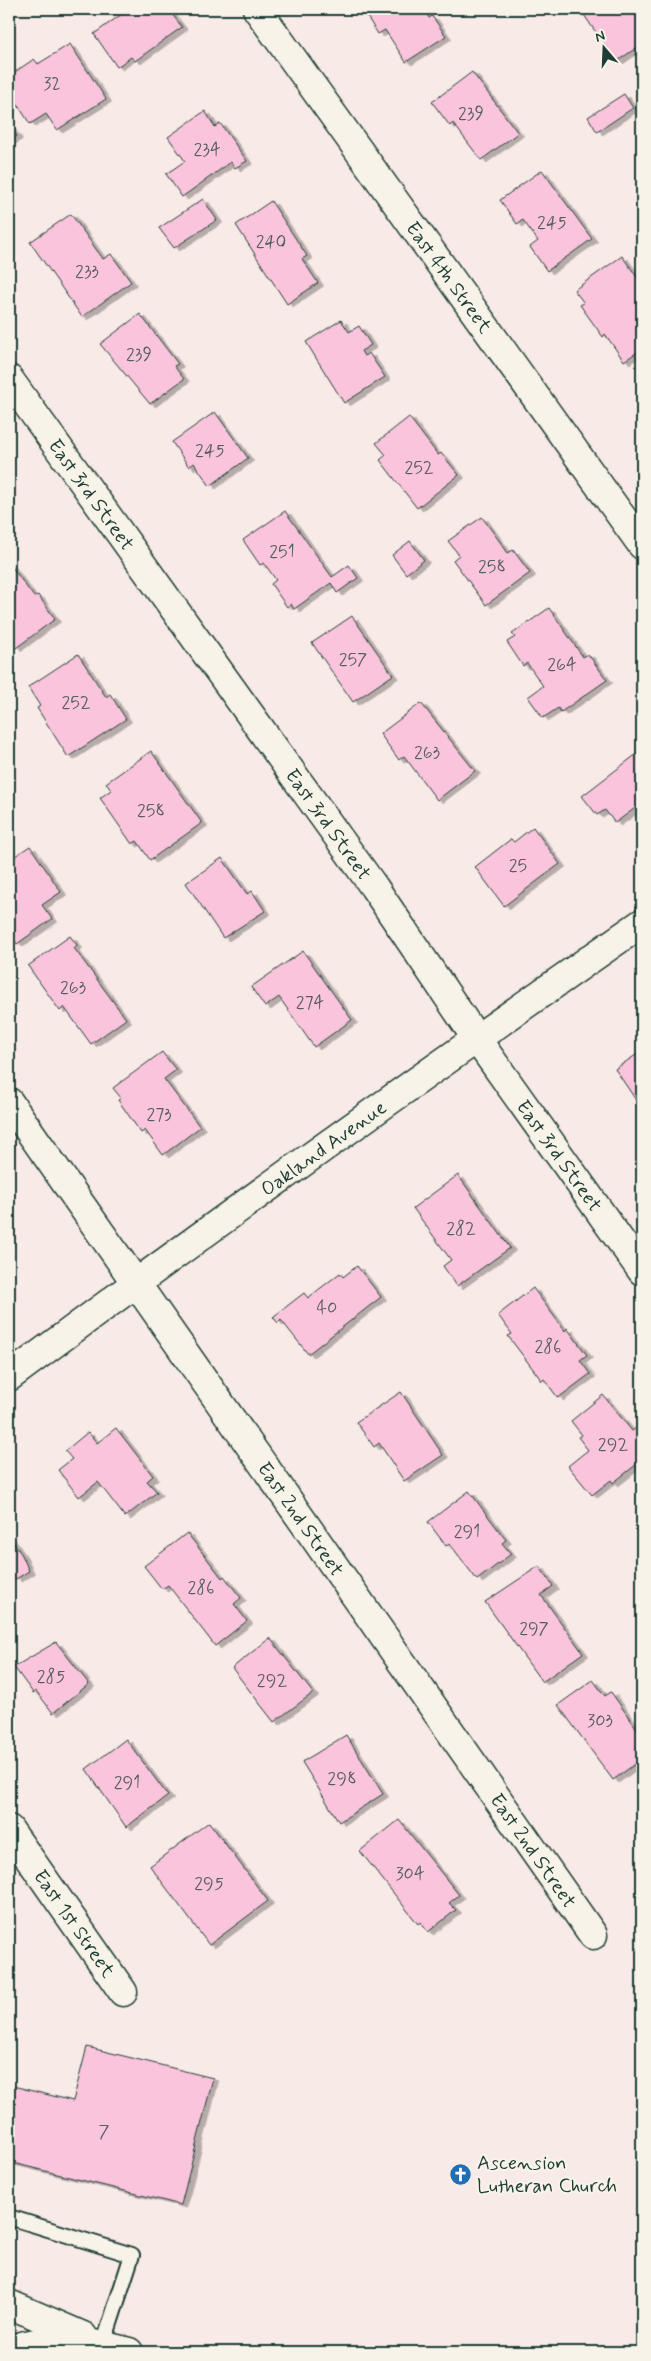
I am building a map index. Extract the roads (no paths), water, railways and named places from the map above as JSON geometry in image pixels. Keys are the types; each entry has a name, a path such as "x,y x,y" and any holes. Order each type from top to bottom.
{"street":[{"name":"East 4th Street","path":"257,9 642,545"},
{"name":"East 3rd Street","path":"9,379 374,887 476,1038 642,1271"},
{"name":"Oakland Avenue","path":"9,1377 136,1282 476,1038 642,923"},
{"name":"East 2nd Street","path":"9,1102 592,1935"},
{"name":"East 1st Street","path":"9,1830 122,1992"},
{"path":"9,2304 103,2345 129,2352"},
{"path":"9,2350 40,2341 58,2340 103,2345"}],"lane":[{"path":"9,2217 132,2255 103,2345"}],"place":[{"name":"Ascension Lutheran Church","path":"461,2174"}]}
